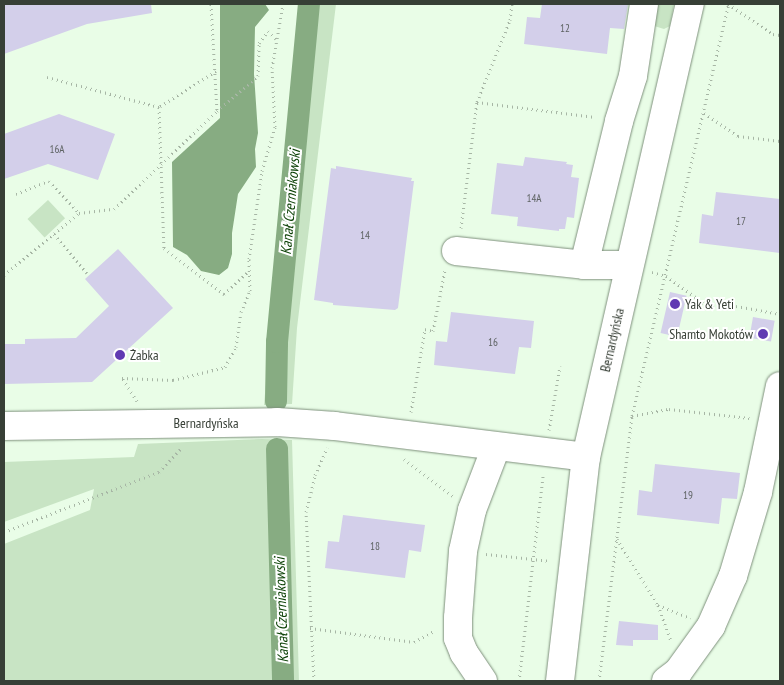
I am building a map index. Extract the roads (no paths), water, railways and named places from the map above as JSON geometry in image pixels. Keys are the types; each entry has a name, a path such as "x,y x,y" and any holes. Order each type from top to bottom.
{"street":[{"name":"Bernardyńska","path":"560,681 586,457 690,4"},
{"path":"584,265 619,121 633,76 642,17 681,40"},
{"path":"456,251 584,265 629,265"},
{"path":"669,679 678,672 711,626 733,576 755,502 780,386"},
{"name":"Bernardyńska","path":"4,426 277,422 335,426 586,457"},
{"path":"483,681 464,653 458,638 458,618 463,551 472,510 496,446"}],"waterway":[{"name":"Kanał Czerniakowski","path":"276,401 277,342 309,4"},
{"name":"Kanał Czerniakowski","path":"277,449 283,681"}],"place":[{"name":"Yak & Yeti","path":"675,304"},
{"name":"Shamto Mokotów","path":"763,334"},
{"name":"Żabka","path":"120,355"}]}
